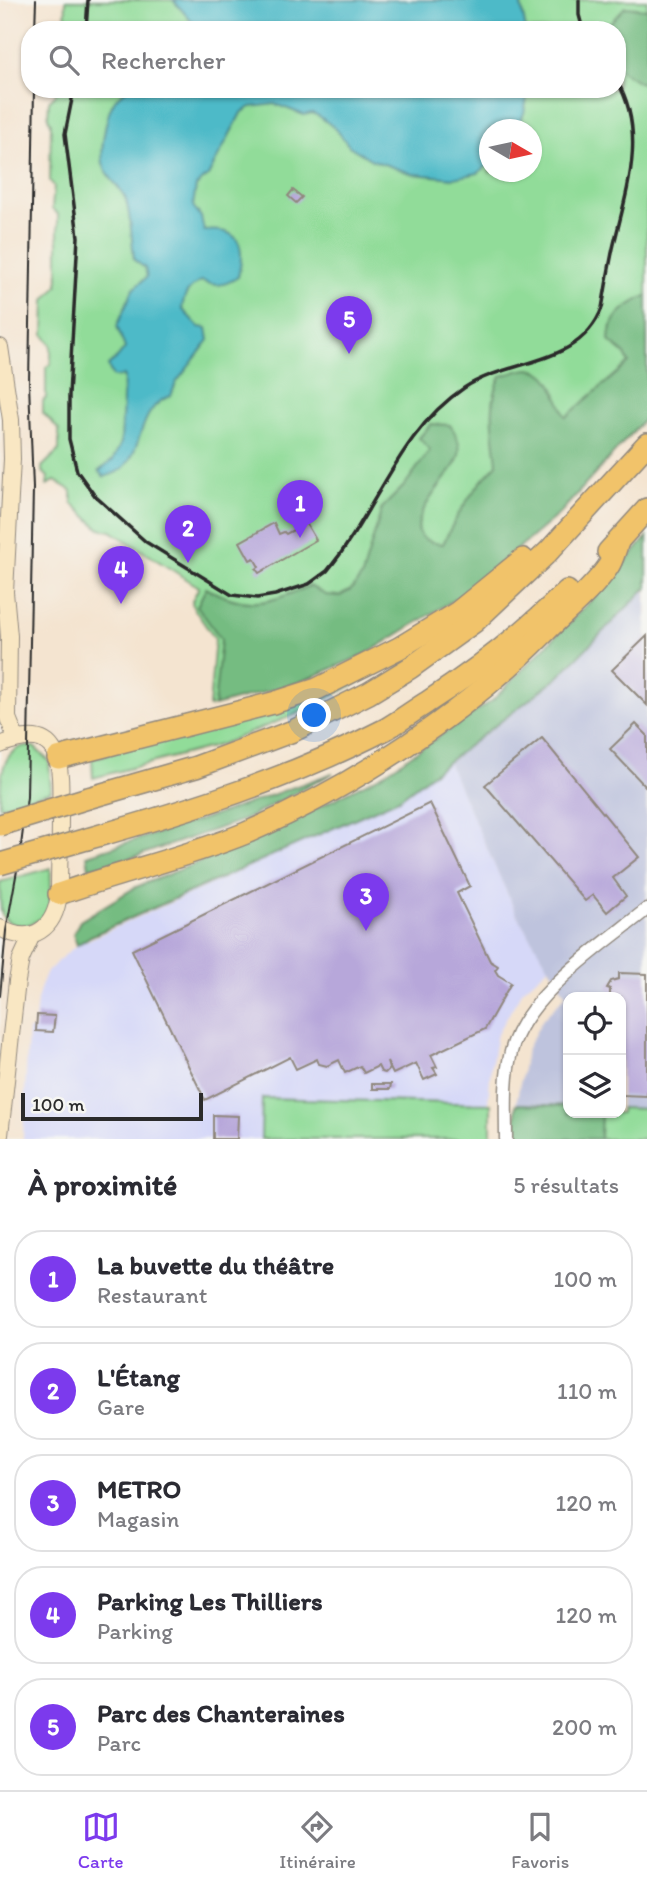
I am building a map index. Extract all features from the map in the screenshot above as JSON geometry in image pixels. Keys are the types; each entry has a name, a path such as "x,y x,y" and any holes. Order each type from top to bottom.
{"highway":[{"path":"0,825 196,767 250,748 293,731 369,694 474,622 548,552 647,444"},
{"path":"0,864 237,793 315,763 388,727 453,685 507,645 618,542 647,509"},
{"path":"59,894 165,862 245,833 298,808 376,765 467,702 520,658 609,566 618,542"},
{"path":"58,758 274,703 317,689 399,648 458,611 526,556 548,552"}],"main road":[{"path":"0,347 10,405 5,488 5,592 9,636 9,718 16,738"},
{"path":"0,745 16,738 36,739 46,743 52,747 58,758 61,782 59,894 53,920 42,930 32,934 11,933 0,928"},
{"path":"0,1135 17,981 21,959 32,934"}],"street":[{"path":"506,1139 511,1052 522,1022 544,994 647,909"}],"shaded area":[{"path":"646,589 647,1109 626,1108 626,992 564,992 517,915 448,762 556,679"},
{"path":"448,762 517,915 549,967 523,990 497,1034 488,1103 263,1098 261,1139 23,1139 28,1030 34,1030 37,1000 47,972 60,959 77,945 399,799"},
{"path":"563,998 563,1106 516,1104 527,1048 543,1019"}],"green space":[{"path":"66,0 647,0 647,416 559,514 298,683 209,707 215,639 193,607 192,601 199,587 111,531 100,529 72,503 72,491 55,481 47,485 48,477 42,471 42,467 59,450 59,430 43,413 46,367 51,364 51,345 44,335 45,300 58,285 58,214 52,209 54,186 50,181 51,123 48,118 49,101 52,98 626,98 626,21 65,21"},
{"path":"625,7 647,9 647,84 626,74 626,21 612,21"},
{"path":"647,295 647,416 559,514 465,593 366,654 298,683 214,706 221,639 197,606 206,588 247,602 282,597 310,586 326,595 340,596 351,590 362,576 382,508 404,486 430,450 419,438 431,424 450,425 460,447 457,461 424,508 419,521 419,532 426,540 443,544 466,501 497,464 493,408 501,376 530,369 538,371 554,387 566,417 629,363 625,354 609,341 612,324 620,312"},
{"path":"647,537 647,590 645,589 556,679 399,799 91,936 77,945 73,934 80,921 136,887 250,842 380,776 493,700 603,588"},
{"path":"380,666 382,671 296,714 219,745 93,778 92,759"},
{"path":"24,746 34,747 49,761 51,791 0,807 3,769 10,755"},
{"path":"333,773 246,819 128,859 89,868 87,855 219,814"},
{"path":"51,868 51,899 45,914 27,925 7,921 1,912 0,882"},
{"path":"262,1098 491,1104 491,1139 261,1139"},
{"path":"516,1104 563,1106 563,1118 626,1118 626,1108 647,1109 647,1139 516,1139"},
{"path":"516,1104 563,1106 563,1118 601,1118 600,1139 516,1139"}],"water":[{"path":"173,0 520,0 524,21 191,21"},
{"path":"117,98 527,98 521,119 479,119 479,172 454,178 413,174 372,160 349,146 336,129 312,113 304,115 275,104 251,107 241,113 208,176 196,186 193,206 201,217 204,231 226,232 238,240 241,256 238,277 220,285 201,281 187,292 182,309 199,327 207,328 209,340 176,383 171,396 152,409 130,460 119,471 104,477 99,471 113,460 121,443 124,376 113,377 108,366 125,348 117,326 133,289 147,277 145,268 134,260 126,200 107,174 103,163 104,134 112,106"}],"building":[{"path":"293,190 302,197 296,203 288,196"},
{"path":"274,523 279,534 286,534 306,523 316,540 259,573 254,558 250,560 240,542"},
{"path":"647,636 647,705 612,670"},
{"path":"636,724 647,735 647,788 610,749"},
{"path":"542,738 639,857 613,878 626,896 607,912 593,895 585,901 485,785"},
{"path":"430,803 470,886 457,893 490,961 498,966 495,970 498,975 511,983 485,1029 431,1055 437,1067 433,1068 437,1074 424,1080 416,1063 393,1074 387,1062 389,1069 385,1073 381,1072 378,1066 364,1073 360,1066 345,1073 339,1060 327,1066 319,1064 317,1059 296,1069 290,1057 205,1100 132,950"},
{"path":"619,973 647,974 647,1096 626,1095 626,992 610,992 607,988 611,981 619,979"},
{"path":"37,1015 55,1016 53,1032 36,1031"},
{"path":"372,1084 391,1084 390,1089 372,1089"},
{"path":"213,1115 238,1116 237,1139 213,1139"}],"tram line":[{"path":"35,21 36,0"},
{"path":"0,996 6,931 27,797 33,488 29,383 34,98"}],"railway":[{"path":"87,21 88,0"},
{"path":"579,0 581,21"},
{"path":"72,98 65,134 78,237 69,395 69,439 77,471 95,496 146,542 232,595 257,598 309,584 327,571 360,524 405,450 441,406 482,378 561,351 592,327 602,308 629,182 633,141 625,98"}],"place":[{"name":"Parc des Chanteraines","path":"349,354"},
{"name":"La buvette du théâtre","path":"300,538"},
{"name":"L'Étang","path":"188,563"},
{"name":"Parking Les Thilliers","path":"121,604"},
{"name":"METRO","path":"366,931"}]}
